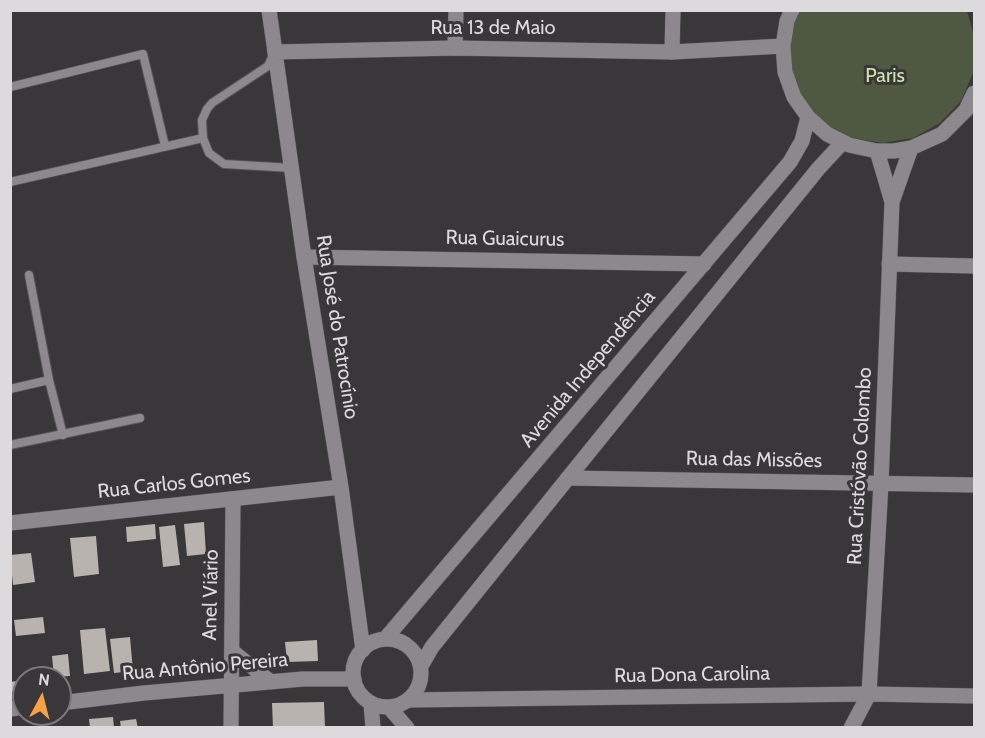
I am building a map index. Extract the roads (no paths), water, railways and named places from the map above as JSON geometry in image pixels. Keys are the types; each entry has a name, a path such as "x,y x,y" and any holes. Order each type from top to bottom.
{"street":[{"name":"Rua José do Patrocínio","path":"269,10 304,257 341,487 363,650"},
{"path":"454,48 456,10"},
{"path":"672,52 673,10"},
{"path":"792,10 783,46 785,72 794,97 808,117 827,134 843,142 878,152 911,148 942,134 966,110 975,93"},
{"name":"Rua 13 de Maio","path":"274,52 454,48 672,52 783,46"},
{"name":"Avenida Independência","path":"385,639 790,162 802,141 808,117"},
{"path":"421,666 416,655 408,646 385,639 373,642 363,650 355,663 354,679 360,693 371,704 389,707 400,705 409,699 420,684 421,666 432,647 818,169 843,142"},
{"name":"Rua Cristóvão Colombo","path":"851,728 869,694 881,484 892,202 911,148"},
{"name":"Rua Cristóvão Colombo","path":"878,152 892,202"},
{"name":"Rua Guaicurus","path":"304,257 704,264"},
{"path":"889,264 975,266"},
{"name":"Rua das Missões","path":"568,478 975,484"},
{"name":"Rua Carlos Gomes","path":"10,523 341,487"},
{"name":"Anel Viário","path":"231,728 233,499"},
{"path":"232,651 271,682"},
{"name":"Rua Antônio Pereira","path":"72,702 271,682 354,679"},
{"name":"Rua Dona Carolina","path":"409,699 869,694 975,696"},
{"path":"371,704 373,728"},
{"path":"389,707 407,728"}],"lane":[{"path":"274,52 268,66 212,103 207,109 202,120 203,138 209,153 224,165 292,168"},
{"path":"10,87 143,54 165,146"},
{"path":"10,182 203,138"},
{"path":"29,275 49,380 63,435"},
{"path":"10,389 49,380"},
{"path":"10,445 140,418"}],"park label":[{"name":"Paris","path":"885,76"}]}
